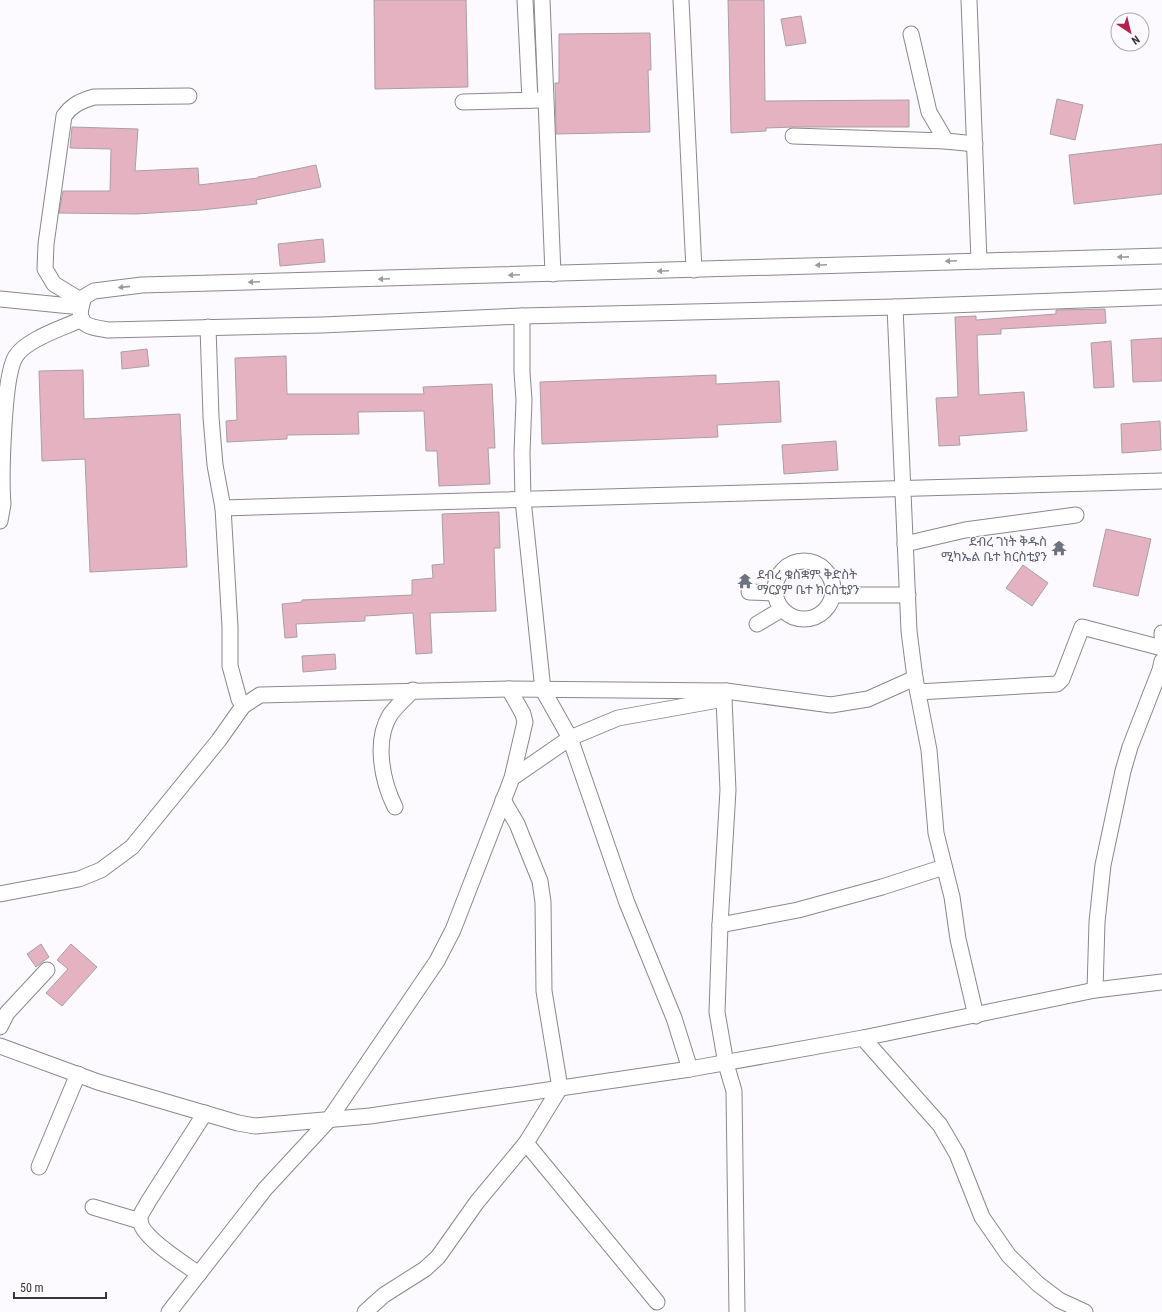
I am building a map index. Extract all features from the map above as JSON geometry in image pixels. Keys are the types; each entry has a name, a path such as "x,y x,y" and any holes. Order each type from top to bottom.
{"street":[{"path":"525,0 530,100"},
{"path":"542,0 553,274"},
{"path":"682,0 694,270"},
{"path":"969,0 979,260"},
{"path":"911,34 914,41 929,112 946,141"},
{"path":"82,309 54,284 45,269 46,244 64,116 70,108 79,102 94,97 189,96"},
{"path":"463,102 546,100"},
{"path":"793,136 946,141 975,144"},
{"path":"1162,256 979,260 694,270 142,285 94,291 84,297 82,309 88,327 108,330 522,316 895,307 1162,297"},
{"path":"0,299 82,309"},
{"path":"895,307 909,631 928,750 936,833 952,897 958,939 976,1016"},
{"path":"0,521 3,504 7,383 15,356 27,344 82,309"},
{"path":"522,316 522,372 524,400 522,453 523,500 543,690 570,738 627,903 674,1018 690,1069"},
{"path":"208,327 211,417 215,465 223,508 230,627 230,666 239,699 243,706"},
{"path":"223,508 1162,481"},
{"path":"905,544 965,530 1076,515"},
{"path":"805,561 818,565 828,574 833,588 833,595 827,608 810,619 796,618 782,609 776,600 774,593 777,579 785,568 791,564 805,561"},
{"path":"749,592 774,593"},
{"path":"833,595 908,595"},
{"path":"757,624 782,609"},
{"path":"0,894 79,879 101,870 132,847 219,740 243,706 260,695 413,690 509,689 725,695 831,704 868,699 917,685 1057,684 1062,679 1082,627 1162,648"},
{"path":"1095,990 1097,922 1103,865 1123,771 1130,747 1158,677 1162,661"},
{"path":"169,1312 265,1189 328,1121 437,961 453,930 512,778 525,722 523,714 509,689"},
{"path":"395,807 389,795 381,753 382,739 391,714 413,690"},
{"path":"512,778 570,738 618,718 725,695"},
{"path":"725,695 728,790 720,925 717,1012 726,1064 734,1091 737,1312"},
{"path":"365,1312 384,1295 425,1269 438,1257 477,1202 526,1143 560,1088 544,992 543,902 540,881 517,824 503,800"},
{"path":"720,925 798,910 882,887 944,867"},
{"path":"0,1028 7,1013 47,970"},
{"path":"0,1046 78,1074 238,1123 255,1126 328,1121 726,1064 976,1016 1095,990 1162,982"},
{"path":"863,1038 940,1125 958,1154 982,1217 1009,1256 1038,1284 1059,1300 1085,1312"},
{"path":"39,1167 78,1074"},
{"path":"199,1274 155,1241 148,1234 140,1221 140,1216 205,1113"},
{"path":"526,1143 657,1302"},
{"path":"93,1207 140,1221"}],"building":[{"path":"374,0 466,0 468,87 375,89"},
{"path":"728,0 764,0 765,101 909,100 909,127 793,127 766,128 766,131 731,133"},
{"path":"801,16 806,43 786,46 781,19"},
{"path":"650,33 651,70 648,70 650,132 556,134 555,83 559,83 559,34"},
{"path":"1057,99 1083,105 1075,140 1050,134"},
{"path":"72,127 138,129 135,171 198,168 199,185 258,178 316,165 321,187 256,200 257,204 201,210 136,214 59,213 63,191 110,191 111,149 70,148"},
{"path":"1162,144 1162,194 1074,204 1069,155"},
{"path":"323,239 325,262 280,266 278,244"},
{"path":"1105,309 1106,323 1001,329 1001,334 977,335 979,395 1024,392 1027,431 959,436 960,445 939,446 936,398 958,397 955,317 976,316 976,320 1056,314 1056,310"},
{"path":"1162,338 1162,381 1133,382 1131,340"},
{"path":"1111,341 1114,387 1094,388 1091,343"},
{"path":"147,349 149,366 122,369 121,352"},
{"path":"286,356 287,394 424,394 423,387 492,384 495,448 488,448 490,484 439,486 437,451 426,451 424,411 358,412 359,434 287,435 287,439 227,442 226,421 237,420 235,358"},
{"path":"83,370 84,419 180,414 187,567 90,572 85,459 42,461 39,371"},
{"path":"716,375 716,384 779,381 781,422 717,425 718,437 542,444 540,382"},
{"path":"1160,421 1161,450 1122,453 1121,424"},
{"path":"836,441 838,470 784,474 782,445"},
{"path":"499,512 500,548 494,548 496,611 430,613 432,653 416,654 413,613 365,616 365,621 296,624 297,637 285,638 282,604 302,602 302,600 412,595 412,580 433,578 432,565 444,564 442,514"},
{"path":"1106,529 1151,539 1138,596 1093,586"},
{"path":"1023,565 1048,583 1032,606 1006,588"},
{"path":"335,654 336,669 303,672 302,656"},
{"path":"41,944 49,957 36,967 27,954"},
{"path":"71,944 97,967 62,1006 46,993 68,969 57,960"}],"place":[{"name":"ደብረ ገነት ቅዱስ ሚካኤል ቤተ ክርስቲያን","path":"1059,548"},
{"name":"ደብረ ቁስቋም ቅድስት ማርያም ቤተ ክርስቲያን","path":"745,581"}]}
